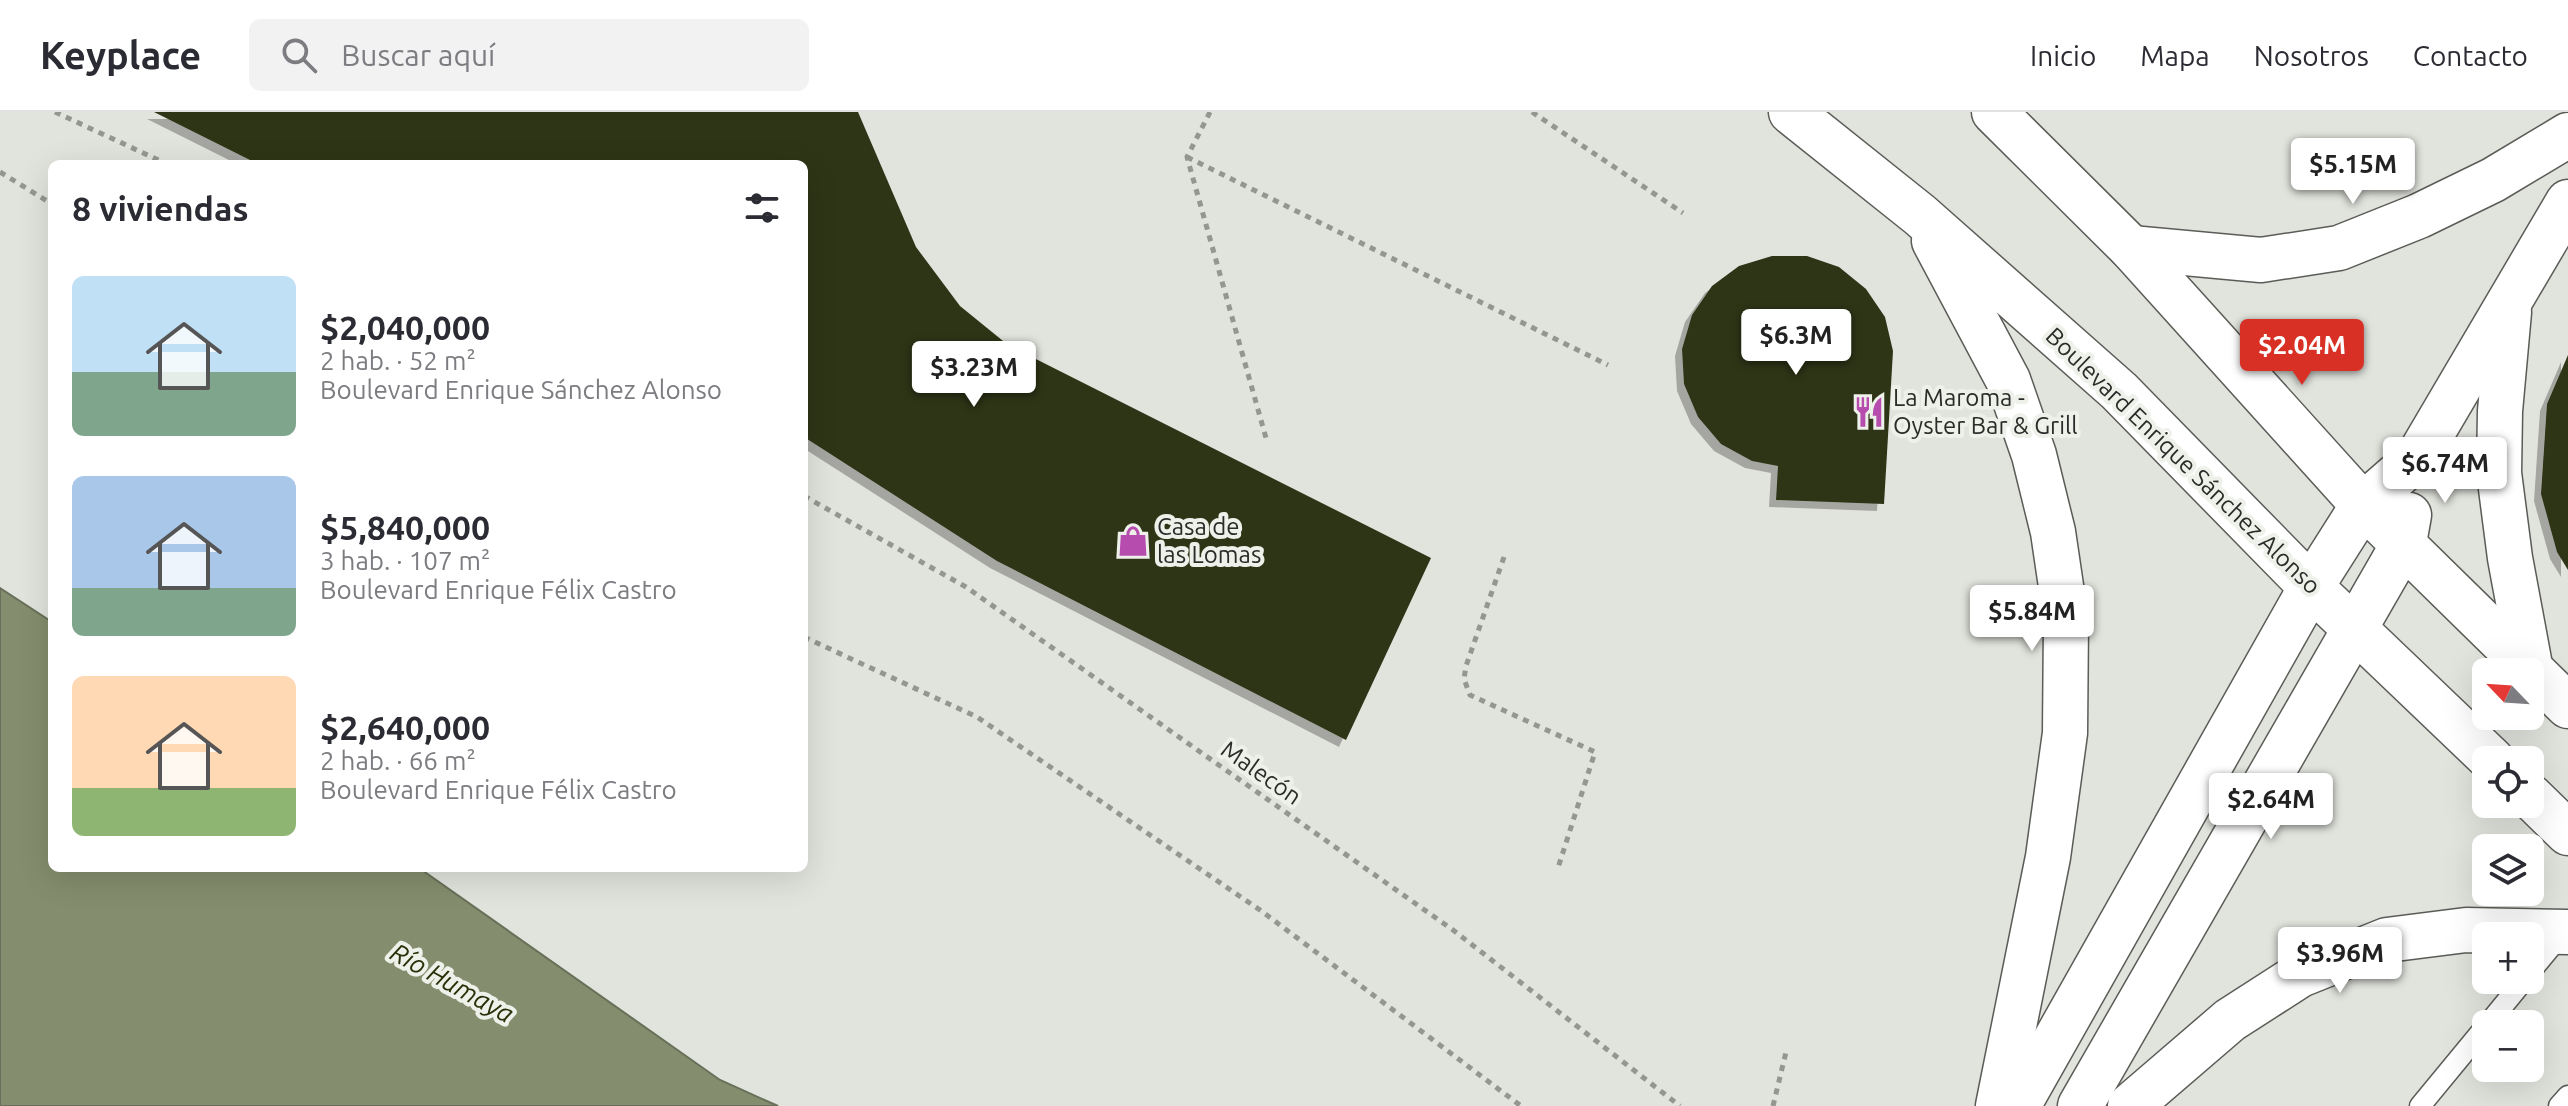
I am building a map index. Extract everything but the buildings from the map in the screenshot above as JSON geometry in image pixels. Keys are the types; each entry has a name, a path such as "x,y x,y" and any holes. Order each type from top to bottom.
{"main road":[{"name":"Boulevard Enrique Sánchez Alonso","path":"1791,112 1920,215 2119,391 2353,629 2477,746"},
{"path":"1994,112 2131,248 2363,505 2518,658"},
{"path":"2131,248 2261,260 2339,248 2419,216 2468,192 2568,135"},
{"path":"2018,1106 2311,587 2363,505 2418,457 2568,202"},
{"path":"1920,215 2008,380 2034,455 2053,532 2066,620 2065,733 2048,857 1998,1106"},
{"path":"2510,301 2500,411 2499,473 2510,558 2529,658"},
{"path":"2080,1106 2404,543 2418,457"},
{"path":"2544,683 2568,706"},
{"path":"2544,810 2568,833"},
{"path":"2130,1106 2230,1020 2300,975 2387,940 2466,930 2566,932"}],"lane":[{"path":"2544,956 2566,932"},
{"path":"2499,1010 2512,994"},
{"path":"2420,1106 2472,1043"},
{"path":"2559,1106 2568,1096"}],"path":[{"path":"55,112 158,160"},
{"path":"1210,112 1187,157 1266,438"},
{"path":"1532,112 1683,213"},
{"path":"1187,157 1608,365"},
{"path":"0,172 48,202"},
{"name":"Malecón","path":"808,498 966,587 1453,930 1680,1106"},
{"path":"1504,557 1464,679 1470,695 1595,752 1557,871"},
{"path":"808,639 977,717 1260,910 1521,1106"},
{"path":"1773,1106 1787,1048"}],"water":[{"name":"Río Humaya","path":"0,588 48,619 48,872 425,872 720,1080 778,1106 0,1106"}],"place":[{"name":"La Maroma - Oyster Bar & Grill","path":"1869,412"},
{"name":"Casa de las Lomas","path":"1133,541"}]}
